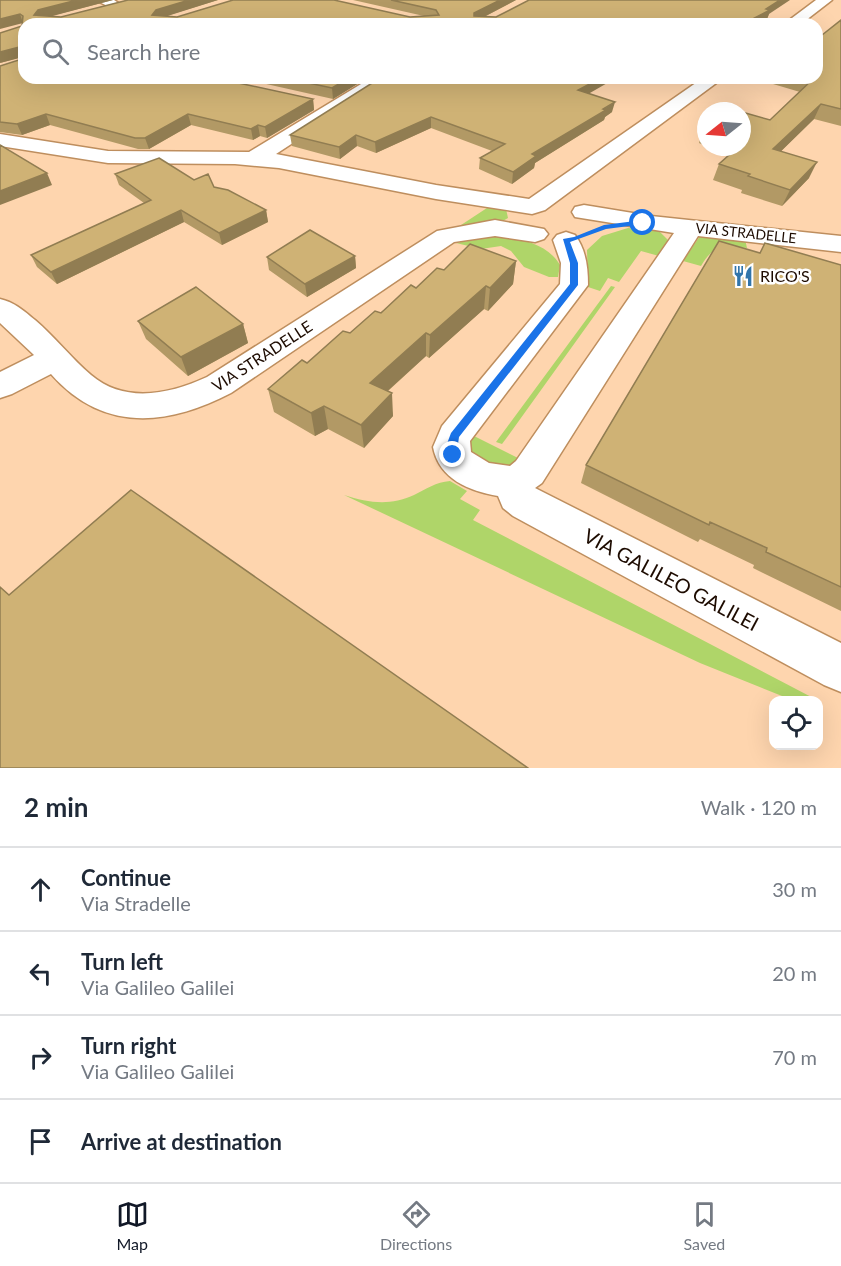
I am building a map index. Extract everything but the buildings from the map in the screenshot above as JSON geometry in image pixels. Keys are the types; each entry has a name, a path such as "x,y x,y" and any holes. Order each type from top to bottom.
{"street":[{"path":"93,12 122,5 102,0"},
{"path":"800,18 825,0"},
{"path":"255,158 373,84"},
{"path":"535,215 576,178 706,84"},
{"path":"314,103 335,107"},
{"path":"0,140 108,157 255,158 297,164 535,215 555,203 580,223"},
{"path":"576,178 572,195 580,223 574,263 574,285 451,443 453,455 460,465 486,478 512,481 530,472 691,227"},
{"path":"535,215 545,238 580,223"},
{"name":"VIA STRADELLE","path":"0,308 24,326 87,390 108,401 144,406 186,400 219,386 446,236 495,228 535,215"},
{"name":"VIA STRADELLE","path":"580,223 612,225 651,223 841,244"},
{"path":"0,386 55,358"},
{"name":"VIA GALILEO GALILEI","path":"512,481 517,496 527,504 841,668"}],"green space":[{"path":"490,206 506,209 508,218 501,222 458,227"},
{"path":"628,228 659,231 669,241 659,256 641,251 619,282 608,278 600,291 588,287 587,250 602,236"},
{"path":"499,236 541,247 560,265 558,277 549,277 524,267 511,251 501,246 481,249 456,243"},
{"path":"700,236 745,239 747,248 720,248 710,254 701,266 683,261"},
{"path":"611,286 615,287 508,436 502,444 496,442"},
{"path":"472,435 520,459 512,467 497,468 473,456 469,449"},
{"path":"450,481 467,491 460,499 480,510 473,520 809,696 782,696 700,663 344,495 362,500 396,501"}],"place":[{"name":"RICO'S","path":"743,276"}],"route":[{"path":"453,455 450,449 454,436 574,285 576,279 574,263 566,240 576,239 604,227 643,223"}]}
